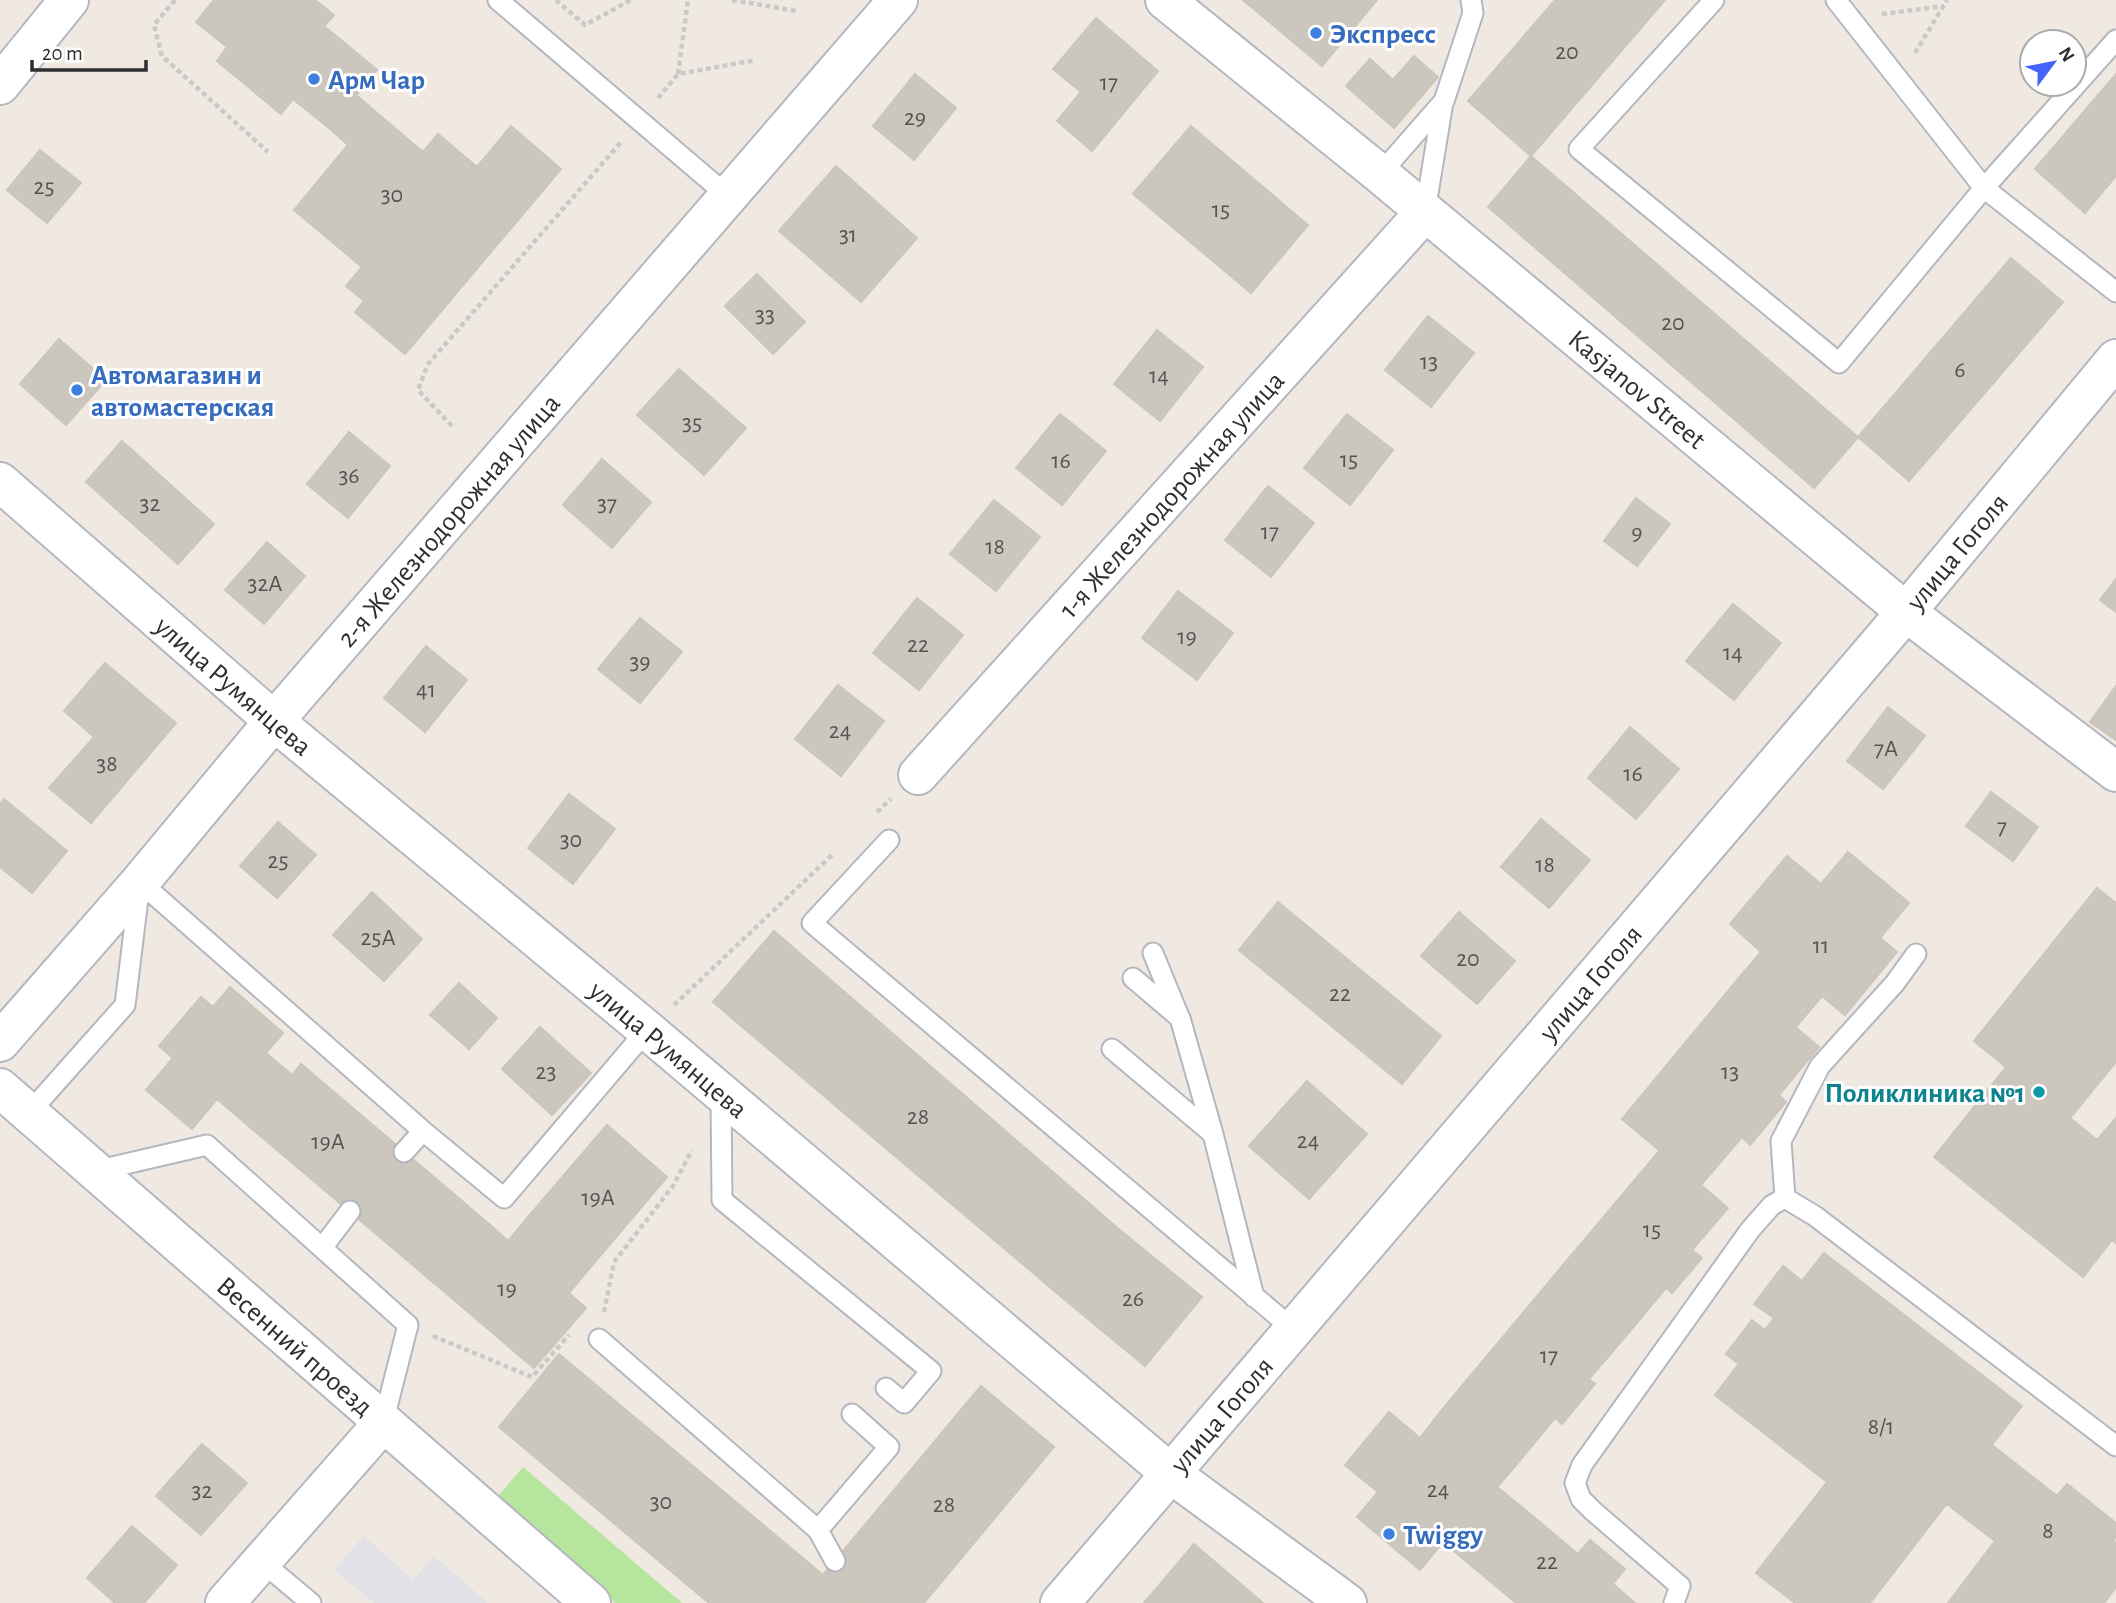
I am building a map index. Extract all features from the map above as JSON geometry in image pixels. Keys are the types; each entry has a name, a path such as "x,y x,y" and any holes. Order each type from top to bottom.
{"street":[{"path":"0,85 69,0"},
{"name":"2-я Железнодорожная улица","path":"0,1042 898,0"},
{"name":"Kasjanov Street","path":"1165,0 1380,174 1906,612 2116,772"},
{"name":"1-я Железнодорожная улица","path":"918,775 1425,212"},
{"name":"улица Гоголя","path":"1060,1603 1906,612 2116,359"},
{"name":"улица Румянцева","path":"0,482 274,721 647,1030 1170,1473 1347,1603"},
{"name":"Весенний проезд","path":"0,1088 591,1603"},
{"path":"225,1603 383,1423"}],"lane":[{"path":"498,0 728,196"},
{"path":"1425,212 1444,101 1473,13 1471,0"},
{"path":"1714,0 1579,149 1839,363 1984,188 2116,40"},
{"path":"1836,0 1984,188 2116,292"},
{"path":"1380,174 1444,101"},
{"path":"889,839 812,923 1293,1329"},
{"path":"28,1114 125,1005 140,882"},
{"path":"140,882 423,1131 504,1198 647,1030"},
{"path":"1153,953 1180,1018 1255,1297"},
{"path":"1785,1198 1781,1141 1820,1066 1895,983 1916,954"},
{"path":"1133,978 1180,1018"},
{"path":"1112,1049 1213,1133"},
{"path":"721,1094 722,1200 931,1371 904,1403 886,1388"},
{"path":"404,1152 423,1131"},
{"path":"94,1171 207,1145 408,1325 383,1423"},
{"path":"1785,1198 1815,1216 2116,1446"},
{"path":"1674,1603 1680,1586 1593,1511 1581,1499 1575,1483 1582,1465 1750,1230 1772,1205 1785,1198"},
{"path":"322,1248 350,1211"},
{"path":"599,1339 818,1530 835,1561"},
{"path":"818,1530 889,1447 852,1414"},
{"path":"261,1561 311,1603"}],"path":[{"path":"175,0 154,25 162,55 268,152"},
{"path":"556,0 584,25 631,0"},
{"path":"452,426 418,390 428,364 678,74 688,0"},
{"path":"732,0 797,11"},
{"path":"1899,80 1947,0"},
{"path":"1850,18 1944,6"},
{"path":"678,74 756,60"},
{"path":"869,820 918,775"},
{"path":"647,1030 841,846"},
{"path":"408,1325 532,1377 570,1334 599,1339 614,1262 673,1186"}],"shaded area":[{"path":"364,1536 413,1580 434,1556 488,1603 374,1603 334,1570"}],"green space":[{"path":"523,1467 682,1603 615,1603 494,1501"}],"building":[{"path":"214,0 315,0 334,15 324,26 377,70 329,128 293,99 281,114 217,61 227,47 196,22"},
{"name":"Экспресс","path":"1243,0 1377,0 1322,66"},
{"path":"1555,0 1665,0 1531,156 1468,101"},
{"path":"1096,18 1158,71 1092,151 1057,121 1081,92 1053,69"},
{"path":"1414,56 1438,77 1394,128 1346,86 1370,59 1393,80"},
{"path":"915,74 956,108 914,160 873,126"},
{"path":"2116,74 2116,176 2085,213 2035,169"},
{"path":"356,95 423,152 438,134 490,178 377,311 346,286 362,267 294,210 348,145 329,128"},
{"path":"511,126 561,169 405,354 355,312 364,301 377,311 490,178 477,167"},
{"path":"1191,126 1308,225 1251,293 1133,194"},
{"path":"40,150 81,183 47,223 7,190"},
{"path":"1531,156 1858,437 1814,488 1488,207"},
{"path":"836,166 917,238 861,302 779,231"},
{"path":"2011,258 2063,302 1909,481 1858,437"},
{"path":"757,274 805,322 773,354 725,306"},
{"path":"1428,316 1474,353 1431,407 1385,370"},
{"path":"1157,330 1203,367 1160,421 1114,384"},
{"path":"59,339 106,380 66,425 20,384"},
{"path":"679,369 746,428 704,475 637,415"},
{"path":"1060,414 1106,451 1062,505 1016,468"},
{"path":"1347,414 1393,450 1350,505 1304,468"},
{"path":"349,432 390,466 348,518 307,484"},
{"path":"122,441 214,524 178,564 86,482"},
{"path":"602,459 651,502 612,548 563,505"},
{"path":"1268,486 1314,523 1271,577 1225,540"},
{"path":"1636,498 1670,524 1637,566 1604,541"},
{"path":"994,500 1040,537 996,591 950,554"},
{"path":"267,542 305,576 264,624 225,590"},
{"path":"2116,579 2116,612 2100,600"},
{"path":"1178,591 1233,633 1197,680 1142,638"},
{"path":"917,598 963,635 919,690 873,653"},
{"path":"1733,604 1781,643 1734,700 1686,661"},
{"path":"640,618 682,652 640,703 598,669"},
{"path":"426,646 467,680 425,732 384,698"},
{"path":"105,663 176,723 91,823 49,788 94,737 64,711"},
{"path":"838,685 884,721 841,776 795,739"},
{"path":"2116,686 2116,740 2090,722"},
{"path":"1888,707 1925,736 1883,789 1847,761"},
{"path":"1630,727 1679,769 1636,819 1588,778"},
{"path":"1991,792 2038,827 2013,861 1966,826"},
{"path":"569,794 615,829 573,884 528,848"},
{"path":"4,799 67,851 32,893 0,867 0,805"},
{"path":"1541,819 1590,860 1549,908 1501,867"},
{"path":"278,822 316,855 277,898 240,866"},
{"path":"1848,852 1909,903 1880,938 1897,952 1845,1015 1822,996 1796,1027 1738,979 1761,952 1730,924 1787,856 1821,884"},
{"name":"Поликлиника №1","path":"2097,888 2116,903 2116,1062 2070,1118 2097,1140 2116,1118 2116,1243 2112,1240 2083,1277 1934,1157 2006,1067 1974,1041"},
{"path":"372,892 422,939 384,981 333,935"},
{"path":"1278,902 1441,1036 1402,1084 1239,950"},
{"path":"1459,912 1515,961 1477,1004 1421,956"},
{"path":"774,931 1120,1230 1064,1299 713,1002"},
{"path":"1738,979 1819,1047 1779,1095 1786,1102 1750,1145 1742,1137 1701,1185 1622,1119"},
{"path":"459,983 497,1018 469,1049 430,1015"},
{"path":"230,987 283,1033 266,1053 292,1075 301,1064 488,1223 434,1283 217,1099 192,1129 146,1090 173,1058 159,1046 201,997 213,1007"},
{"path":"540,1027 591,1073 552,1115 502,1069"},
{"path":"1307,1081 1367,1134 1309,1199 1249,1146"},
{"path":"607,1125 667,1177 589,1269 528,1217"},
{"path":"1660,1150 1728,1208 1692,1250 1702,1258 1672,1293 1666,1288 1630,1331 1559,1270"},
{"path":"528,1217 589,1269 569,1293 586,1308 534,1368 434,1283 488,1223 508,1241"},
{"path":"1120,1230 1202,1297 1145,1366 1064,1299"},
{"path":"1824,1253 2022,1406 1870,1603 1795,1603 1756,1573 1827,1482 1715,1395 1774,1318 1754,1304 1783,1266 1802,1281"},
{"path":"1559,1270 1630,1331 1589,1379 1595,1384 1562,1424 1555,1418 1516,1465 1445,1406"},
{"path":"1752,1320 1764,1330 1739,1364 1726,1354"},
{"path":"559,1354 856,1603 709,1603 499,1427"},
{"path":"981,1386 1054,1447 924,1603 856,1603 823,1575"},
{"path":"1445,1406 1516,1465 1497,1487 1523,1508 1473,1567 1443,1542 1420,1570 1357,1517 1378,1492 1345,1465 1389,1412 1420,1438"},
{"path":"202,1444 247,1483 201,1535 156,1496"},
{"path":"1992,1445 2057,1496 2067,1484 2116,1523 2116,1537 2113,1541 2116,1543 2116,1587 2104,1603 1948,1603 1995,1541 1947,1504"},
{"path":"1523,1508 1578,1554 1590,1540 1625,1569 1613,1584 1635,1603 1516,1603 1473,1567"},
{"path":"132,1526 177,1565 144,1603 115,1603 87,1578"},
{"path":"1194,1544 1263,1603 1144,1603"}],"place":[{"name":"Экспресс","path":"1316,33"},
{"name":"Арм Чар","path":"314,79"},
{"name":"Автомагазин и автомастерская","path":"77,390"},
{"name":"Поликлиника №1","path":"2039,1092"},
{"name":"Twiggy","path":"1389,1534"}]}
